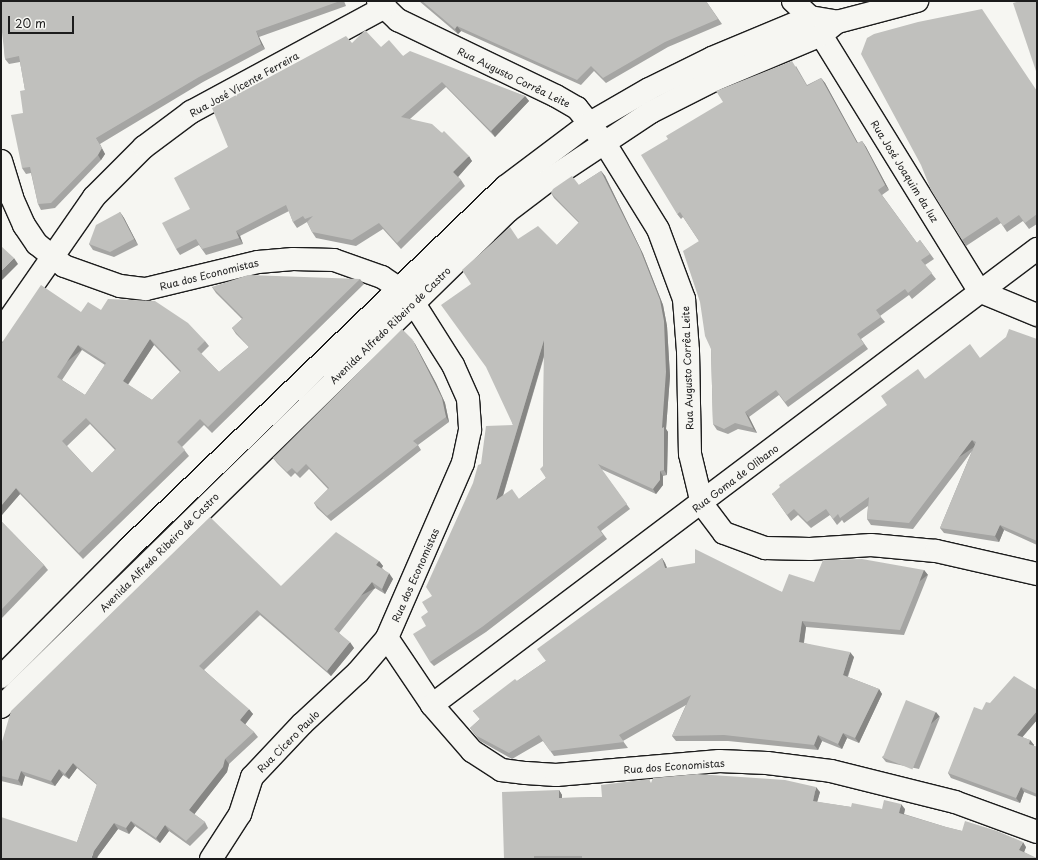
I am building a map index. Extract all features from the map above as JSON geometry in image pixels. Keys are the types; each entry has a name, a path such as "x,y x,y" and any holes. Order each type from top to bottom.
{"street":[{"name":"Rua José Joaquim da luz","path":"793,1 810,17 829,28 979,292"},
{"name":"Avenida Alfredo Ribeiro de Castro","path":"1,677 128,549 407,296 508,211 604,142 651,112 714,80 829,28 917,1"},
{"name":"Rua Augusto Corrêa Leite","path":"381,4 398,20 556,96 577,108 604,142 658,229 684,299 688,352 690,454 702,504 724,533 765,548 810,549 871,545 936,551 1037,574"},
{"name":"Rua José Vicente Ferreira","path":"1,331 94,197 144,147 191,112 381,4"},
{"name":"Avenida Alfredo Ribeiro de Castro","path":"1,707 407,296 505,187 590,123 649,89 712,58 810,17"},
{"name":"Rua dos Economistas","path":"1,161 12,198 24,225 37,244 64,266 120,286 146,289 258,262 292,258 334,260 382,277 407,296 453,365 468,399 470,430 462,463 445,506 387,638 432,705 472,752 501,770 556,775 719,761 767,763 831,772 900,787 955,802 1037,832"},
{"name":"Rua Goma de Olibano","path":"432,705 702,504 979,292 1037,250"},
{"path":"979,292 1037,315"},
{"name":"Rua Cícero Paulo","path":"211,859 240,814 252,777 302,724 358,672 387,638"}],"building":[{"path":"1,1 340,1 256,31 261,44 199,77 96,138 102,148 98,155 51,203 38,204 30,167 22,168 11,115 23,113 20,91 25,90 19,56 5,59 1,23"},
{"path":"422,1 706,1 718,19 665,42 603,78 591,66 577,80 457,26 455,29"},
{"path":"1020,1 1037,1 1037,74 1013,3"},
{"path":"982,9 1037,91 1037,214 1025,223 1019,215 1003,226 997,217 962,240 931,190 921,165 861,54 867,38 874,34 918,22"},
{"path":"365,30 381,47 389,40 403,56 410,51 525,96 491,131 442,82 401,117 432,124 442,133 444,131 469,156 453,172 461,180 397,243 379,223 352,240 312,232 307,222 313,216 305,219 303,216 293,222 286,205 236,231 239,238 202,249 196,239 176,249 162,223 190,209 174,178 228,147 212,108 346,36 352,43"},
{"path":"792,61 807,86 821,78 857,143 862,141 885,185 878,190 917,243 920,240 930,254 921,260 932,273 908,293 905,289 876,310 881,317 857,334 864,344 785,402 776,390 745,412 753,428 735,423 724,429 713,424 711,349 705,336 700,302 683,251 699,241 680,212 677,214 641,155 668,139 666,136 723,102 716,91"},
{"path":"601,171 640,249 660,300 664,321 666,372 662,428 664,427 664,470 660,471 660,480 653,489 598,464 627,504 597,527 603,535 482,627 430,662 413,634 426,626 421,617 428,612 422,602 432,596 426,587 473,483 478,465 481,464 486,426 513,425 486,367 441,305 471,284 462,270 510,227 518,239 538,226 557,245 579,222 551,193 553,189 572,176 579,185","holes":["544,340 543,466 540,469 546,478 519,499 512,489 496,500"]},
{"path":"120,212 134,239 110,252 89,244 96,225"},
{"path":"1,246 14,258 1,271"},
{"path":"248,275 360,279 208,427 200,419 177,442 185,450 79,553 16,488 1,506 1,344 41,285 81,312 88,302 101,310 108,299 155,301 188,323 205,341 197,349 219,372 249,347 232,328 243,318 212,287","holes":["150,339 181,371 152,400 123,381","78,345 106,363 85,395 57,377","86,418 116,449 92,473 62,441"]},
{"path":"402,329 412,339 442,398 446,417 413,441 418,445 327,516 314,503 329,488 306,464 297,473 292,468 287,472 273,458"},
{"path":"1009,329 1037,339 1037,541 1000,525 995,536 940,528 976,442 972,440 909,523 867,519 869,497 840,518 838,514 833,519 826,509 807,522 794,509 787,515 772,494 780,487 779,485 887,405 881,396 918,369 925,379 970,344 980,358 1006,337"},
{"path":"210,517 281,586 336,532 379,561 376,565 389,573 382,589 372,582 334,629 350,642 327,671 257,610 199,666 249,709 240,720 254,732 225,759 223,767 189,810 205,822 186,841 165,825 156,838 131,821 126,828 114,823 94,851 91,859 1,859 1,817 77,842 97,784 73,763 65,774 59,769 51,781 21,771 18,780 1,776 1,745 11,711"},
{"path":"1,521 44,565 1,610"},
{"path":"695,549 782,592 789,574 814,582 823,560 862,559 924,570 900,630 802,621 799,642 850,652 843,675 879,689 855,738 843,733 838,744 818,735 814,745 724,735 672,736 691,695 619,735 624,742 550,751 539,735 509,753 477,736 470,728 480,719 473,711 515,679 517,681 546,661 537,649 662,558 665,568 695,563"},
{"path":"1014,676 1037,690 1037,711 1017,735 1030,740 1029,744 1037,747 1037,794 1021,787 1016,798 948,773 974,707 982,710 986,702 990,703"},
{"path":"906,700 936,712 912,769 883,757"},
{"path":"697,774 785,780 816,787 813,801 851,807 852,803 882,809 884,800 901,804 899,813 946,827 962,831 965,821 997,831 1023,842 1019,850 1037,859 582,859 582,856 534,856 534,859 504,859 502,792 559,790 559,798 602,797 601,785 649,779 651,783 653,778"}]}
